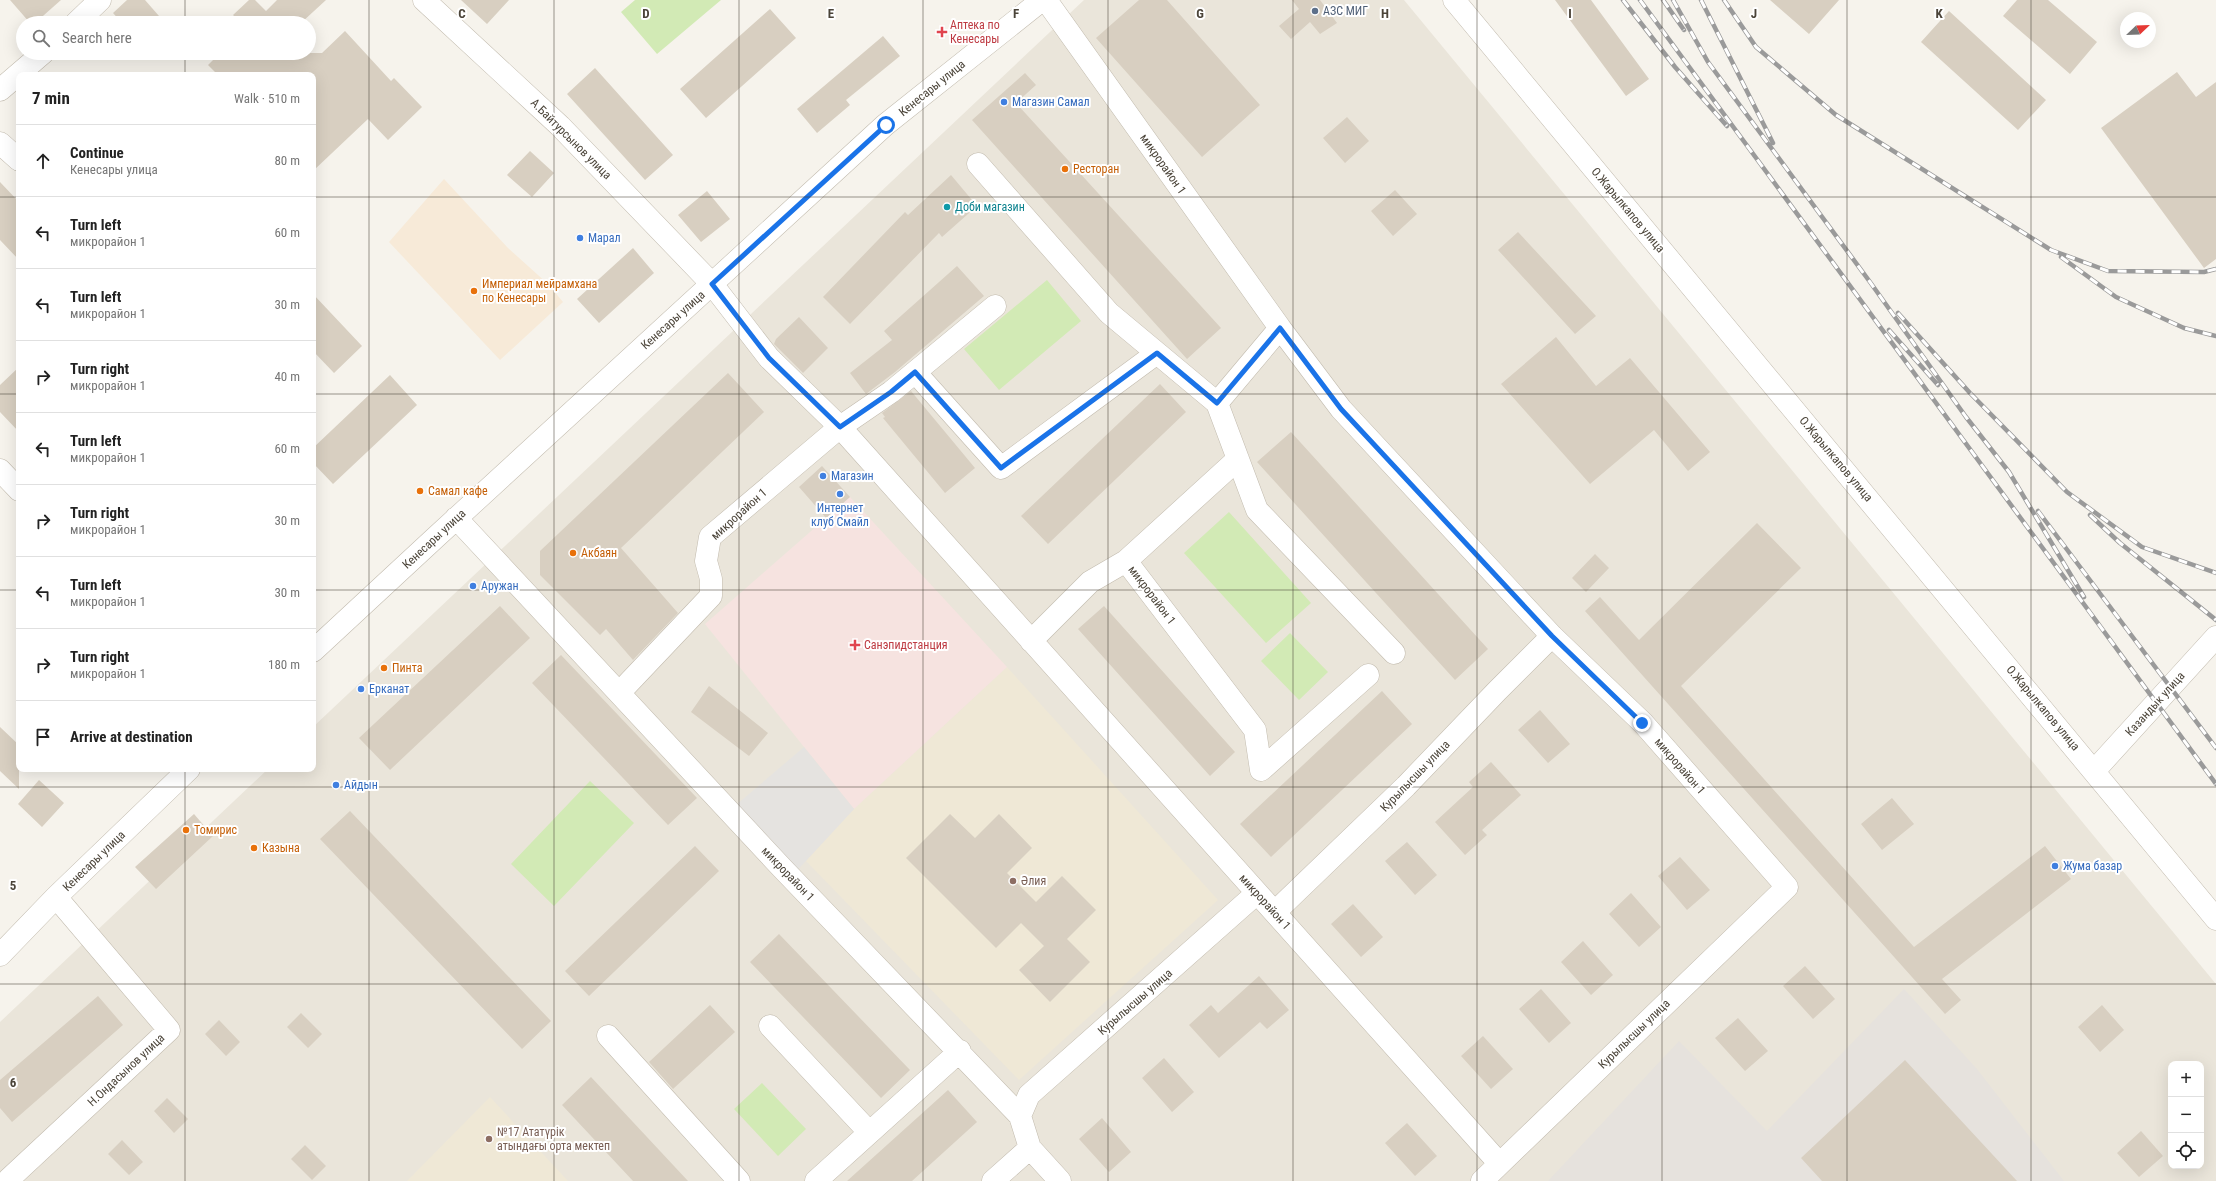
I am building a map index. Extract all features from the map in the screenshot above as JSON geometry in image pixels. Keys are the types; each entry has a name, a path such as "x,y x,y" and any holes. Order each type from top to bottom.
{"street":[{"path":"83,16 100,0"},
{"name":"А.Байтурсынов улица","path":"424,0 560,126 712,284"},
{"name":"Кенесары улица","path":"316,648 456,518 886,125 1042,0"},
{"name":"микрорайон 1","path":"1046,0 1280,328 1341,409 1552,636 1642,723 1787,887"},
{"name":"О.Жарылкапов улица","path":"1454,0 2095,770 2216,919"},
{"path":"20,72 34,60"},
{"path":"0,90 16,76"},
{"path":"0,143 16,157"},
{"path":"978,164 1109,313 1217,403 1257,510 1394,653"},
{"name":"микрорайон 1","path":"712,284 769,358 840,427 1499,1163"},
{"name":"микрорайон 1","path":"620,692 711,596 711,579 706,561 710,537 840,427 891,392 995,306"},
{"path":"1217,403 1280,328"},
{"path":"915,372 1001,468 1157,353"},
{"name":"микрорайон 1","path":"1032,641 1090,582 1126,561 1238,459"},
{"name":"микрорайон 1","path":"456,518 620,692 782,868 960,1051 1020,1116"},
{"name":"микрорайон 1","path":"1126,561 1255,730 1261,770 1368,675"},
{"name":"Курылысшы улица","path":"1275,912 1406,786 1552,636"},
{"name":"Казандык улица","path":"2095,770 2216,637"},
{"name":"Кенесары улица","path":"0,955 56,897 186,772"},
{"name":"Курылысшы улица","path":"1482,1181 1787,887"},
{"name":"Курылысшы улица","path":"1020,1116 1030,1095 1257,893"},
{"name":"Н.Ондасынов улица","path":"7,1176 169,1030 56,897"},
{"path":"770,1026 869,1132"},
{"path":"608,1036 739,1181"},
{"path":"816,1181 960,1051"},
{"path":"1020,1116 1030,1148 1060,1181"},
{"path":"993,1181 1030,1148"}],"shaded area":[{"path":"1084,0 1404,0 2216,984 2216,1181 0,1181 0,1022 265,772 316,772 316,724"},
{"path":"444,179 508,248 548,284 563,302 500,360 389,242"},
{"name":"Санэпидстанция","path":"850,497 1007,667 854,809 705,624"},
{"name":"Әлия","path":"1007,667 1218,900 1019,1080 806,861 854,809"},
{"path":"804,747 854,809 791,877 729,811"},
{"path":"1904,989 1977,1069 2064,1181 1548,1181 1679,1041 1767,1131"},
{"name":"№17 Ататүрік атындағы орта мектеп","path":"490,1097 568,1181 407,1181"}],"green space":[{"path":"635,0 721,0 657,54 621,12"},
{"path":"1047,280 1081,321 999,390 964,349"},
{"path":"1229,512 1311,603 1266,643 1184,553"},
{"path":"1290,633 1328,672 1299,700 1261,661"},
{"path":"590,781 634,823 554,906 511,864"},
{"path":"762,1083 806,1129 778,1156 734,1109"}],"building":[{"path":"10,0 61,0 43,16 24,16"},
{"path":"127,0 145,0 159,16 116,16 113,13"},
{"path":"249,0 255,0 266,11 277,0 326,0 309,16 233,15"},
{"path":"461,0 509,0 487,24"},
{"path":"1139,0 1167,0 1260,105 1202,157 1096,38"},
{"name":"АЗС МИГ","path":"1292,0 1320,0 1337,23 1320,34 1310,22 1291,39 1279,26 1299,9"},
{"path":"1555,0 1591,0 1649,79 1626,96"},
{"path":"1770,0 1839,0 1809,34"},
{"path":"2017,0 2048,0 2097,42 2070,74 2003,16"},
{"path":"770,9 796,38 706,118 680,89"},
{"path":"1949,11 2046,100 2018,130 1921,42"},
{"path":"345,31 391,81 394,78 422,107 388,140 368,119 316,168 316,72 215,72 208,65 213,60 316,60 316,53 322,53"},
{"path":"883,36 900,56 846,100 850,105 817,133 797,109"},
{"path":"595,68 673,155 645,180 567,94"},
{"path":"2177,72 2196,97 2216,82 2216,259 2204,268 2101,128"},
{"path":"1025,73 1036,85 1016,103 1221,328 1187,359 972,120"},
{"path":"1347,117 1369,141 1345,163 1323,138"},
{"path":"530,151 554,173 532,197 507,175"},
{"path":"951,175 977,206 942,237 939,233 850,324 823,297 905,212 908,215"},
{"path":"0,182 16,199 16,257 0,240"},
{"path":"1395,190 1417,214 1393,236 1371,211"},
{"path":"707,191 730,219 701,242 678,215"},
{"path":"1518,232 1596,316 1575,334 1498,250"},
{"path":"633,248 654,273 599,323 577,299"},
{"path":"957,266 984,296 895,372 866,394 850,373 892,340 884,331"},
{"path":"316,297 362,346 334,373 316,354"},
{"path":"799,317 828,348 803,373 774,344 776,339"},
{"path":"1556,337 1596,386 1630,358 1710,452 1688,471 1654,430 1590,484 1501,384"},
{"path":"16,370 16,429 0,412 0,385"},
{"path":"728,373 764,412 621,548 678,613 633,660 606,629 600,635 540,575 540,551"},
{"path":"390,375 417,405 333,484 316,466 316,445"},
{"path":"1160,384 1186,412 1048,544 1021,516"},
{"path":"911,391 975,468 945,493 883,418 885,417 882,413"},
{"path":"1291,432 1488,649 1455,680 1257,462"},
{"path":"822,466 850,497 826,518 799,487"},
{"path":"1757,523 1801,568 1681,686 1914,947 2045,846 2071,879 1942,979 1961,1000 1945,1014 1585,611 1600,597 1639,640"},
{"path":"1595,554 1609,568 1586,592 1572,578"},
{"path":"500,606 530,638 390,770 359,738"},
{"path":"1104,606 1235,752 1210,776 1078,629"},
{"path":"561,655 697,798 668,825 532,683"},
{"path":"709,686 768,733 749,756 691,712"},
{"path":"1382,691 1412,724 1271,857 1240,824"},
{"path":"1540,710 1570,744 1548,763 1518,730"},
{"path":"0,727 16,742 16,772 19,772 19,789 0,771"},
{"path":"1491,762 1521,795 1482,830 1487,835 1465,855 1435,822 1473,787 1469,782"},
{"path":"39,780 64,803 42,827 18,804"},
{"path":"1892,798 1914,824 1882,850 1861,824"},
{"path":"350,811 551,1021 522,1049 320,839"},
{"path":"194,814 213,836 156,889 135,867"},
{"path":"950,814 975,838 999,814 1032,848 1007,873 1036,902 1062,876 1096,910 1067,939 1090,962 1050,1002 1019,970 1044,946 1021,923 996,948 906,858"},
{"path":"1407,842 1437,875 1415,895 1385,861"},
{"path":"695,846 719,871 589,996 565,971"},
{"path":"1680,857 1710,890 1687,910 1658,876"},
{"path":"1631,893 1661,927 1639,947 1609,914"},
{"path":"1353,904 1383,937 1361,957 1331,924"},
{"path":"779,934 910,1070 881,1098 750,962"},
{"path":"1583,941 1613,975 1591,995 1561,962"},
{"path":"1805,966 1835,999 1813,1019 1783,986"},
{"path":"1259,976 1289,1010 1267,1029 1260,1022 1219,1058 1189,1025 1211,1005 1218,1013"},
{"path":"1541,989 1571,1023 1549,1043 1519,1009"},
{"path":"98,996 123,1025 12,1122 0,1108 0,1080"},
{"path":"710,1005 735,1032 673,1089 649,1062"},
{"path":"2102,1005 2124,1030 2100,1052 2078,1027"},
{"path":"301,1013 322,1034 308,1048 287,1027"},
{"path":"1738,1018 1768,1051 1745,1071 1715,1038"},
{"path":"219,1020 240,1042 226,1056 205,1034"},
{"path":"1483,1036 1513,1069 1491,1089 1461,1056"},
{"path":"1164,1058 1194,1092 1172,1112 1142,1078"},
{"path":"1905,1060 2017,1181 1822,1181 1801,1158"},
{"path":"591,1077 688,1181 633,1181 562,1105"},
{"path":"948,1090 977,1122 912,1181 847,1181"},
{"path":"167,1098 188,1119 174,1133 154,1111"},
{"path":"1102,1118 1131,1152 1109,1172 1079,1139"},
{"path":"1407,1123 1437,1156 1415,1176 1385,1143"},
{"path":"2141,1131 2163,1156 2139,1177 2117,1153"},
{"path":"122,1140 143,1162 129,1175 108,1154"},
{"path":"305,1145 326,1166 312,1180 291,1159"}],"railway":[{"path":"1623,0 1675,67 1727,126"},
{"path":"1640,0 2216,784"},
{"path":"1663,0 1684,30"},
{"path":"1673,0 1708,62 1870,282 1966,417 2009,472 2084,597"},
{"path":"1701,0 1773,143"},
{"path":"1724,0 1756,47 1836,115 2051,250 2108,271 2204,272 2216,269"},
{"path":"2061,257 2116,297 2184,328 2216,336"},
{"path":"1898,313 1970,393 2067,492 2142,547 2216,573"},
{"path":"1889,330 1938,385"},
{"path":"2038,511 2216,748"},
{"path":"2090,515 2120,543 2216,620"}],"place":[{"name":"АЗС МИГ","path":"1315,11"},
{"name":"Аптека по Кенесары","path":"942,32"},
{"name":"Магазин Самал","path":"1004,102"},
{"name":"Ресторан","path":"1065,169"},
{"name":"Доби магазин","path":"947,207"},
{"name":"Марал","path":"580,238"},
{"name":"Империал мейрамхана по Кенесары","path":"474,291"},
{"name":"Магазин","path":"823,476"},
{"name":"Самал кафе","path":"420,491"},
{"name":"Интернет клуб Смайл","path":"840,494"},
{"name":"Акбаян","path":"573,553"},
{"name":"Аружан","path":"473,586"},
{"name":"Санэпидстанция","path":"855,645"},
{"name":"Пинта","path":"384,668"},
{"name":"Ерканат","path":"361,689"},
{"name":"Айдын","path":"336,785"},
{"name":"Томирис","path":"186,830"},
{"name":"Казына","path":"254,848"},
{"name":"Жума базар","path":"2055,866"},
{"name":"Әлия","path":"1013,881"},
{"name":"№17 Ататүрік атындағы орта мектеп","path":"489,1139"}],"route":[{"path":"886,125 712,284 769,358 840,427 891,392 915,372 1001,468 1157,353 1217,403 1280,328 1341,409 1552,636 1642,723"}]}
